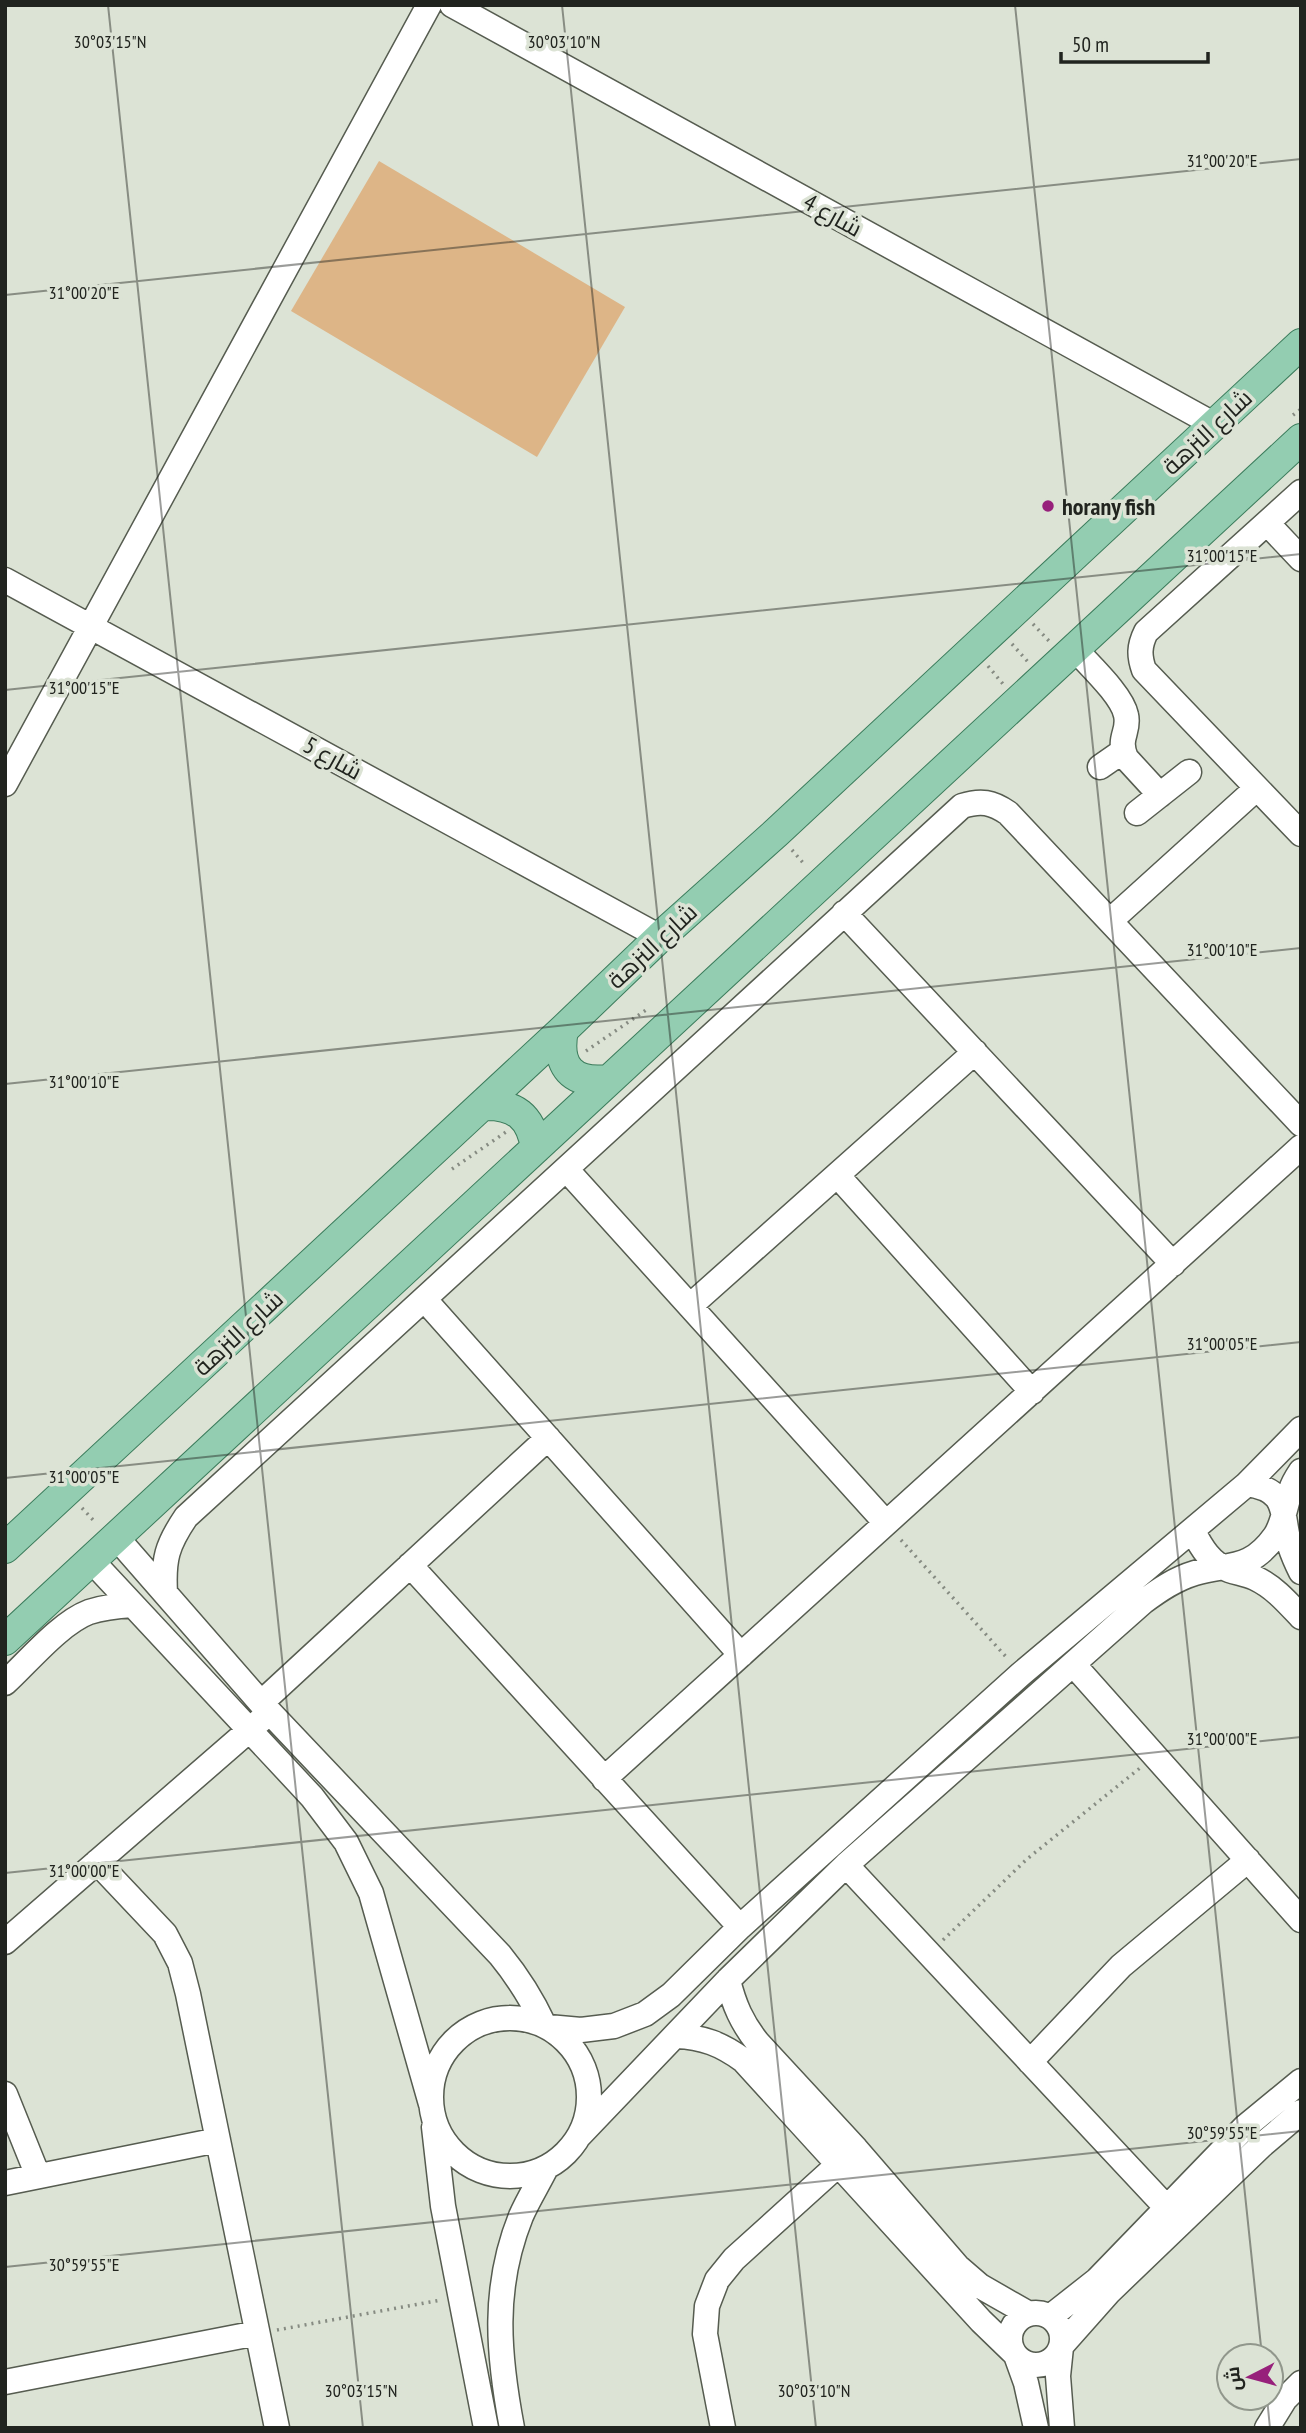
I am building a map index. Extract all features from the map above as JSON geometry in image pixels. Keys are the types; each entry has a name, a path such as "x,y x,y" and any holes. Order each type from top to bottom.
{"main road":[{"name":"شارع النزهة","path":"5,1548 483,1105 572,1040 660,937 777,832 1301,344"},
{"path":"524,1141 608,1080 821,884 1075,649 1296,428"},
{"path":"572,1040 560,1047 564,1064 576,1076 592,1082 608,1080"},
{"path":"5,1640 106,1546 534,1132 525,1119 513,1109 483,1105"}],"street":[{"path":"5,784 429,5"},
{"name":"شارع 4","path":"452,5 1214,425"},
{"path":"1301,492 1146,632 1140,644 1139,658 1144,670 1301,834"},
{"path":"1267,523 1301,559"},
{"name":"شارع 5","path":"5,580 660,937"},
{"path":"1075,649 1122,704 1127,721 1122,737 1123,751 1126,758 1160,795"},
{"path":"1100,767 1123,751"},
{"path":"1137,813 1189,772"},
{"path":"1110,921 1257,788"},
{"path":"165,1593 163,1566 170,1540 186,1517 962,806 978,801 995,804 1008,813 1301,1124"},
{"path":"844,913 1172,1264"},
{"path":"690,1306 975,1052"},
{"path":"604,1779 1301,1147"},
{"path":"566,1169 886,1523"},
{"path":"837,1175 1032,1392"},
{"path":"425,1300 741,1655"},
{"path":"486,2428 443,2206 432,2111 434,2076 445,2051 465,2032 490,2020 517,2018 546,2026 581,2030 614,2026 645,2014 671,1994 740,1927 1021,1674 1247,1484 1301,1429"},
{"path":"5,1942 249,1730 266,1707 410,1565 548,1438"},
{"path":"106,1546 132,1605 312,1797 346,1842 374,1904 432,2111 446,2144 466,2164 491,2175 519,2177 546,2168 565,2155 579,2136 727,1980 846,1865 1143,1602 1167,1585 1195,1573 1225,1569 1246,1562 1264,1549 1277,1532 1291,1488 1301,1471"},
{"path":"1247,1484 1264,1486 1277,1496 1284,1511 1290,1545 1301,1572"},
{"path":"1193,1531 1200,1546 1211,1559 1225,1569 1254,1577 1280,1594 1301,1617"},
{"path":"106,1546 165,1593 266,1707 518,1977 546,2026 568,2043 582,2064 589,2088 588,2113 579,2136"},
{"path":"410,1565 740,1927"},
{"path":"5,1684 66,1626 86,1613 109,1606 132,1605"},
{"path":"1073,1664 1301,1920"},
{"path":"1030,2062 1121,1966 1248,1860"},
{"path":"97,1862 165,1934 180,1963 277,2428"},
{"path":"846,1865 1174,2215"},
{"path":"727,1980 733,2003 743,2024 847,2157 981,2321 1026,2364 1037,2366 1048,2364 1056,2357 1062,2346 1245,2127 1301,2081"},
{"path":"676,2036 700,2037 723,2046 743,2060 980,2286 1040,2315 1060,2329 1062,2346 1058,2376 1062,2428"},
{"path":"5,2094 38,2176"},
{"path":"1036,2428 1026,2384 1010,2343 1012,2328 1016,2322 1040,2315 1097,2280 1301,2112"},
{"path":"5,2183 218,2140"},
{"path":"723,2428 705,2333 707,2306 717,2280 734,2259 847,2157"},
{"path":"512,2428 502,2372 499,2319 505,2266 521,2216 546,2168"},
{"path":"5,2382 257,2333"},
{"path":"1267,2428 1285,2399 1301,2383"}],"path":[{"path":"1296,428 1301,408"},
{"path":"1026,630 1033,624 1051,643 1044,650"},
{"path":"1003,651 1019,637"},
{"path":"1011,644 1029,663"},
{"path":"1021,671 1037,656"},
{"path":"995,659 987,666 1005,686 1013,678"},
{"path":"777,832 821,884"},
{"path":"572,1040 585,1052 590,1050 657,1002"},
{"path":"448,1172 503,1134 524,1141"},
{"path":"67,1492 106,1546"},
{"path":"886,1523 1021,1674"},
{"path":"928,1953 1027,1859 1154,1756"},
{"path":"257,2333 461,2297"}],"shaded area":[{"path":"379,161 625,307 537,457 291,311"}],"place":[{"name":"horany fish","path":"1048,506"}]}
